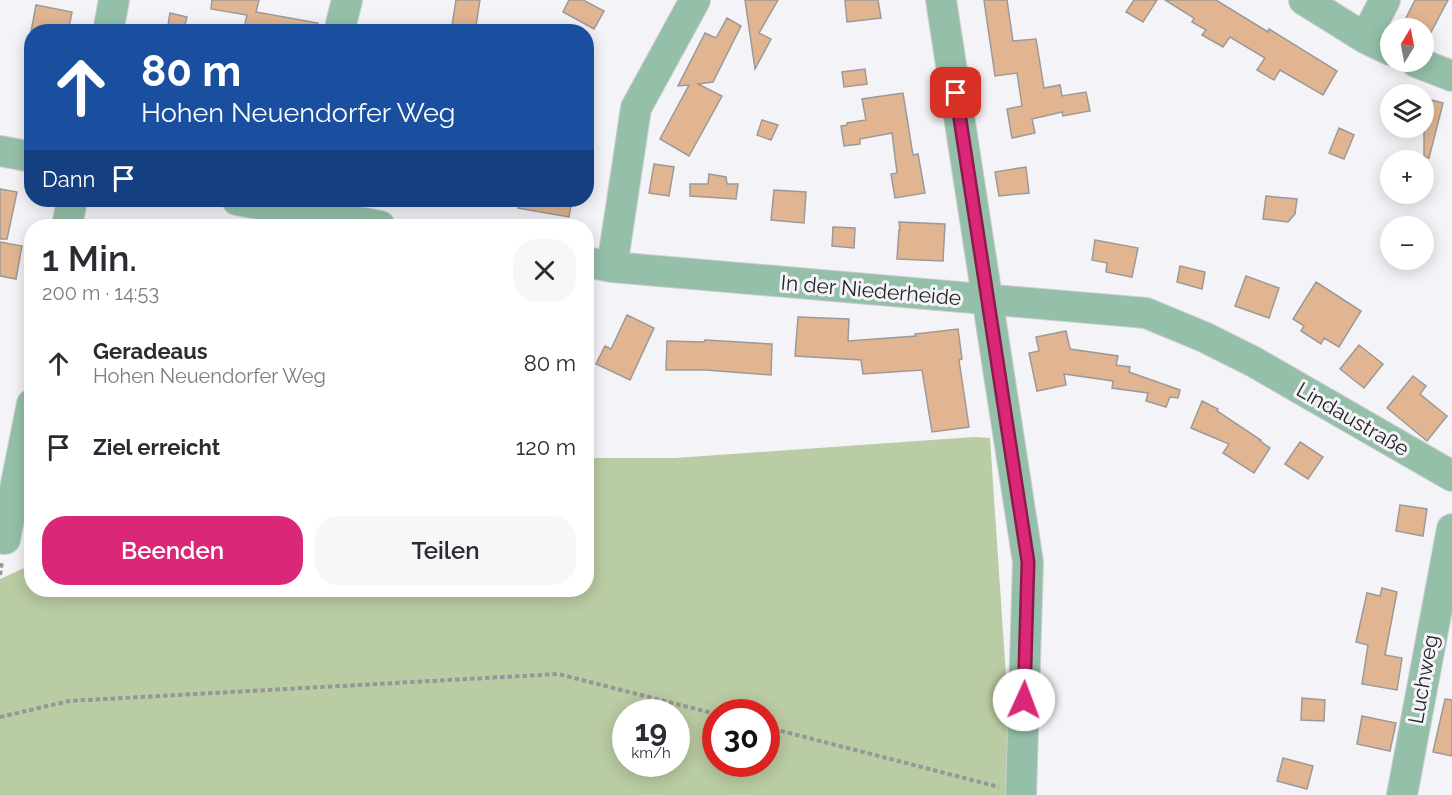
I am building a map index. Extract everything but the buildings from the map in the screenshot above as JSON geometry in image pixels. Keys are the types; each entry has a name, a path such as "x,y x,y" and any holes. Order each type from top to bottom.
{"street":[{"path":"110,24 114,0"},
{"path":"341,24 347,0"},
{"path":"599,265 636,108 695,0"},
{"path":"941,0 1028,562 1024,794"},
{"path":"1304,0 1378,44 1385,0"},
{"path":"0,151 24,156"},
{"path":"302,207 351,219"},
{"name":"In der Niederheide","path":"599,265 1146,313 1204,337 1254,362"},
{"name":"Lindaustraße","path":"1254,362 1452,476"},
{"path":"5,538 24,444"},
{"name":"Luchweg","path":"1402,795 1452,529"}],"path":[{"path":"0,717 69,701 558,674 702,710"},
{"path":"780,731 1024,794"}],"green space":[{"path":"974,437 990,438 1014,795 0,795 0,579 24,568 24,597 594,597 594,458 675,458"}],"route":[{"path":"956,93 1028,562 1024,700"}]}
